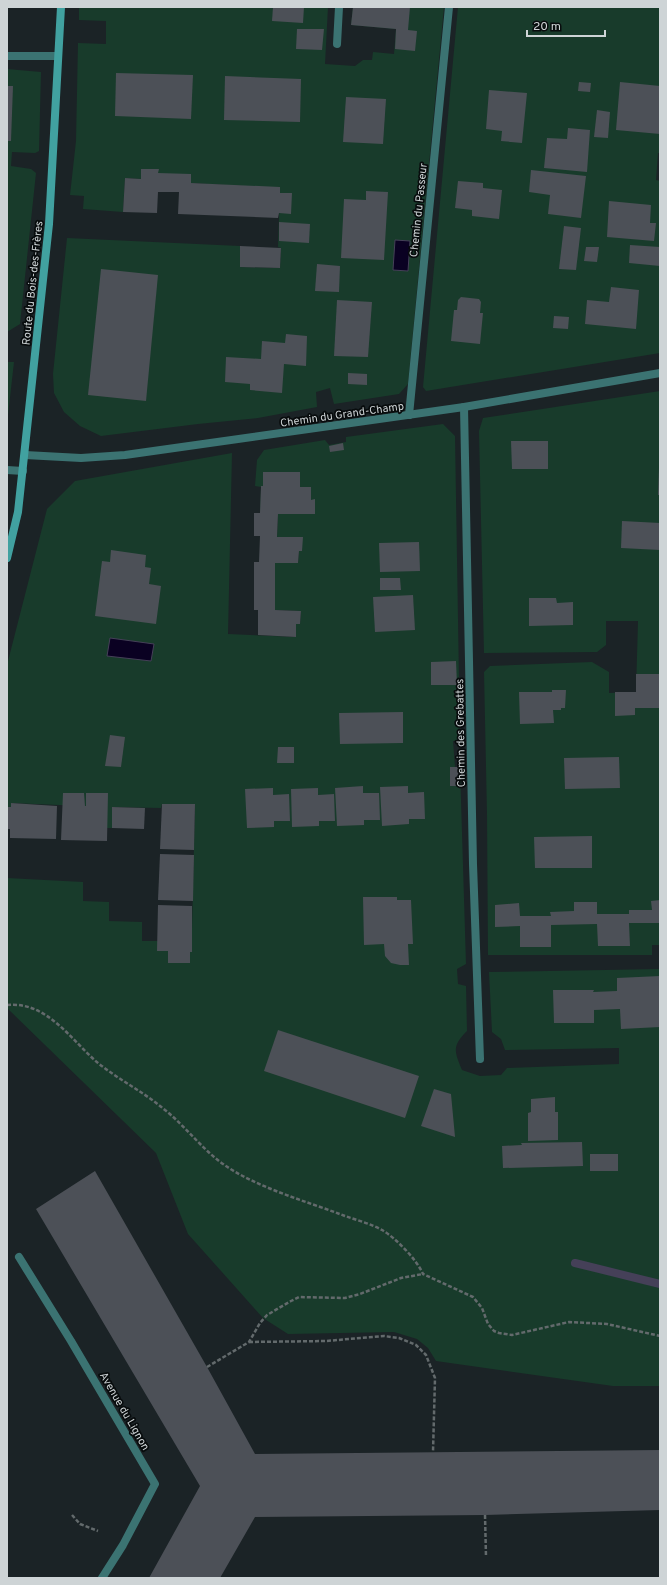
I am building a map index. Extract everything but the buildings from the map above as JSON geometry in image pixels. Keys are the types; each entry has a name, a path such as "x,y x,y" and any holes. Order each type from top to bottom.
{"street":[{"name":"Route du Bois-des-Frères","path":"7,558 18,512 49,224 61,7"},
{"path":"337,44 339,7"},
{"name":"Chemin du Passeur","path":"409,415 449,7"},
{"path":"7,56 58,56"},
{"name":"Chemin du Grand-Champ","path":"25,455 81,458 125,455 464,407 660,373"},
{"name":"Chemin des Grebattes","path":"464,407 473,864 480,1059"},
{"path":"7,470 23,471"},
{"name":"Avenue du Lignon","path":"19,1257 71,1341 155,1484 123,1545 102,1578"}],"path":[{"path":"7,1005 24,1005 33,1008 58,1023 97,1062 167,1111 196,1141 223,1164 260,1184 383,1230 408,1253 423,1274"},
{"path":"249,1342 260,1322 267,1315 291,1301 299,1298 345,1298 360,1294 401,1278 423,1274 474,1297 482,1308 488,1324 499,1334 512,1335 569,1322 608,1324 660,1336"},
{"path":"207,1367 249,1342 326,1341 384,1336 399,1338 416,1344 426,1355 436,1378 433,1452"},
{"path":"72,1515 80,1524 98,1531"},
{"path":"485,1515 486,1556"}],"green space":[{"path":"79,7 328,7 325,64 355,66 363,60 372,60 373,52 394,54 396,29 351,25 353,7 444,7 408,384 399,394 334,404 330,388 316,392 317,407 258,418 101,436 80,426 64,412 54,393 53,374 67,238 240,246 240,267 280,268 281,248 278,247 280,188 191,183 158,173 158,169 142,169 141,179 125,178 123,212 83,209 84,196 70,195 76,141 78,43 106,44 106,21 79,20"},
{"path":"458,7 660,7 660,153 658,153 656,180 660,181 660,353 426,391 423,387"},
{"path":"7,69 41,72 39,151 35,153 12,152 11,166 31,169 36,173 20,324 7,332"},
{"path":"7,362 14,362 7,424"},
{"path":"660,391 660,945 652,945 652,955 488,955 484,672 490,666 592,662 609,672 609,693 636,692 638,621 606,621 606,645 597,652 484,653 479,431 483,418"},
{"path":"443,424 455,436 460,741 453,741 455,767 460,767 466,964 457,969 458,984 466,986 467,1031 457,1045 457,1058 462,1070 480,1076 501,1075 507,1068 619,1064 619,1048 505,1050 501,1039 492,1032 489,972 660,969 660,1386 613,1386 436,1361 428,1348 417,1339 394,1332 288,1334 263,1318 188,1234 156,1153 7,1008 7,878 83,882 83,901 109,902 109,921 142,922 142,941 157,941 192,928 195,804 162,804 161,808 112,807 112,828 107,828 107,807 11,803 11,807 7,807 7,665 47,509 75,481 232,453 228,634 296,637 296,624 300,624 301,611 275,610 275,563 298,563 299,551 302,551 302,537 277,537 278,514 260,513 261,487 255,486 257,460 264,450 325,440 329,445 346,442 346,437"}],"shaded area":[{"path":"395,240 410,241 408,271 393,270"},
{"path":"110,638 154,644 151,661 107,656"}],"waterway":[{"path":"575,1263 660,1284"}]}
